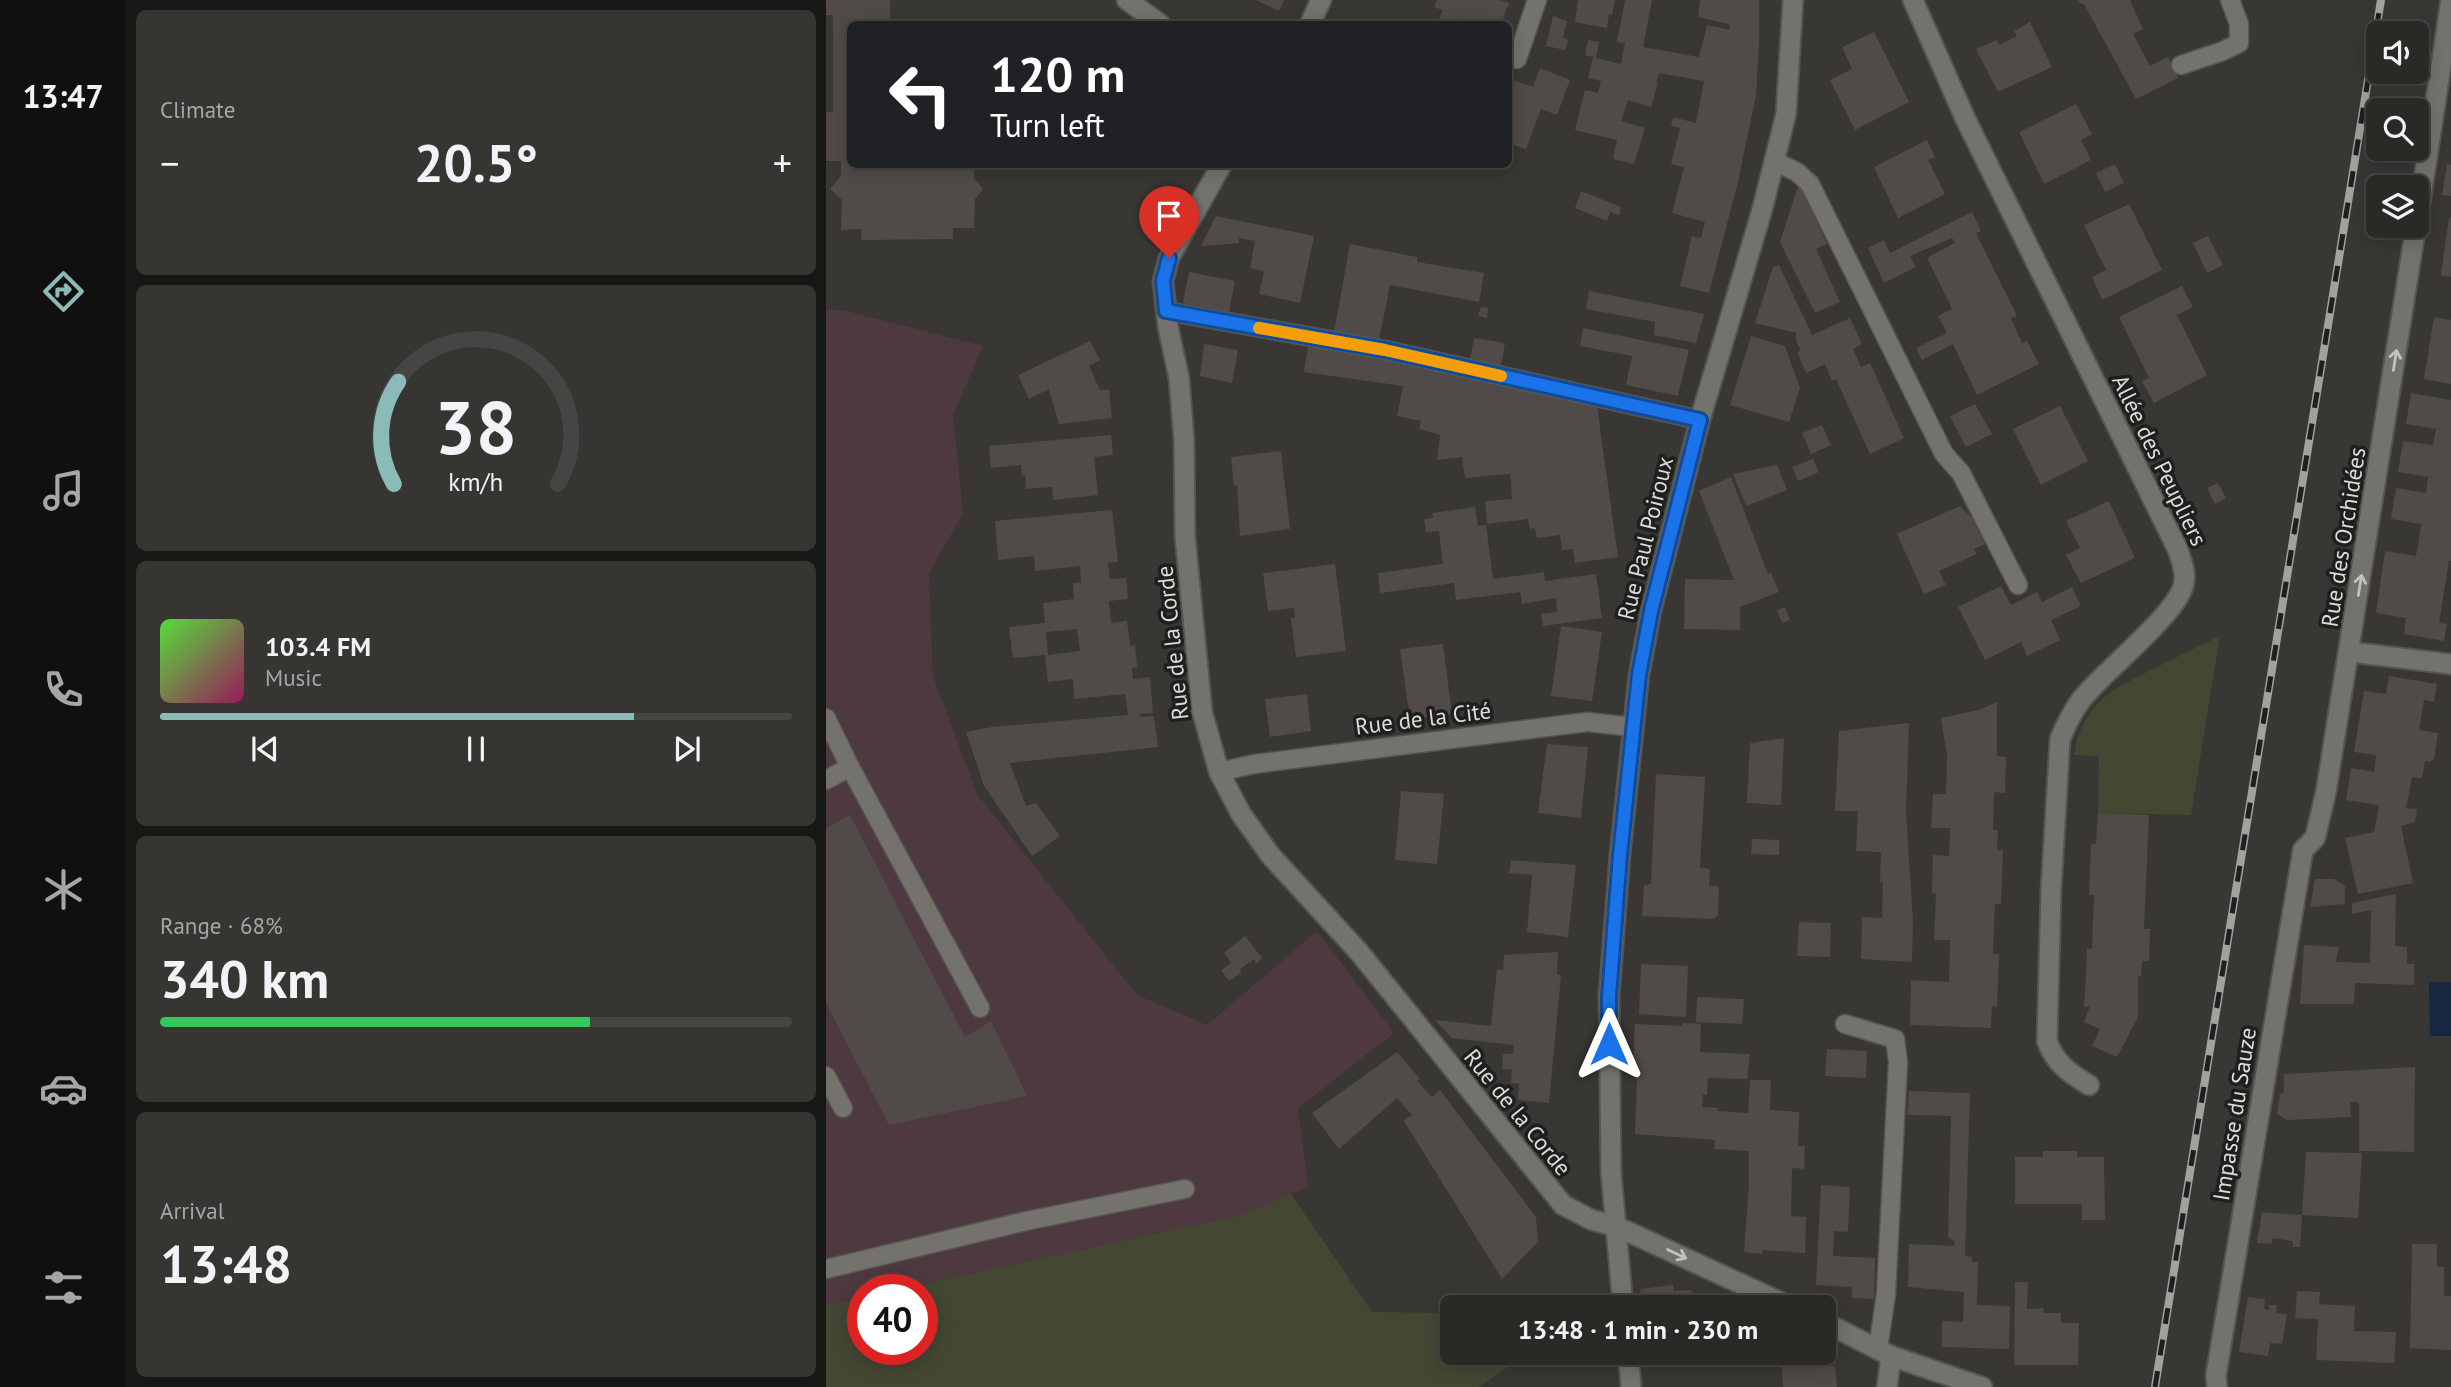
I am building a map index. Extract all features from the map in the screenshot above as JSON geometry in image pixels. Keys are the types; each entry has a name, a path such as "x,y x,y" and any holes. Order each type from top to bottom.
{"street":[{"path":"1127,0 1156,21"},
{"path":"1311,21 1321,0"},
{"name":"Rue Paul Poiroux","path":"1622,1295 1609,1116 1609,996 1620,855 1639,675 1651,611 1700,420 1786,114 1793,0"},
{"name":"Allée des Peupliers","path":"1913,0 1965,117 2178,550 2183,568 2184,581 2173,606 2081,700 2060,738 2049,943 2047,1041 2052,1055 2065,1070 2089,1085"},
{"name":"Rue des Orchidées","path":"2424,175 2451,1"},
{"name":"Rue de la Corde","path":"1220,168 1169,258 1163,281 1179,378 1184,440 1185,536 1202,711 1219,772 1241,814 1271,856 1359,952 1563,1205 1765,1295"},
{"name":"Rue des Orchidées","path":"2303,850 2315,838 2320,824 2350,652 2415,238"},
{"path":"2350,652 2451,664"},
{"name":"Impasse du Sauze","path":"2217,1387 2218,1362 2303,850"},
{"path":"1836,1328 1884,1352 1982,1387"},
{"path":"1884,1352 1887,1387"},
{"path":"1629,1365 1631,1387"}],"lane":[{"path":"1517,59 1537,0"},
{"path":"2181,65 2239,43 2239,24 2231,0"},
{"path":"1774,161 1797,172 1810,184 1944,454 1961,473 2018,585"},
{"path":"1166,311 1385,350 1700,420"},
{"path":"826,718 980,1008"},
{"name":"Rue de la Cité","path":"1219,772 1254,764 1587,722 1633,727"},
{"path":"826,780 850,767"},
{"path":"1845,1024 1895,1040 1897,1051 1884,1352"},
{"path":"826,1076 843,1108"},
{"path":"826,1269 1026,1221 1185,1189"}],"shaded area":[{"path":"826,310 842,310 983,346 953,416 963,513 929,574 933,676 977,794 1137,995 1207,1025 1317,931 1394,1033 1298,1108 1308,1187 1237,1216 938,1281 938,1274 847,1274 847,1300 826,1305"}],"green space":[{"path":"2220,636 2191,815 2098,813 2099,756 2074,755 2078,738 2091,711 2111,692 2123,685"},
{"path":"1291,1194 1372,1312 1440,1313 1440,1365 1511,1365 1479,1387 826,1387 826,1305 847,1300 847,1365 938,1365 938,1281 1237,1216"}],"water":[{"path":"2429,982 2451,982 2451,1036 2430,1036"}],"building":[{"path":"826,0 890,0 890,21 847,21 847,168 974,168 974,178 983,189 975,199 974,228 953,228 953,239 861,240 862,229 841,230 842,200 830,189 841,176 841,161 826,161 826,112 833,112 833,15 826,15"},
{"path":"1256,0 1284,0 1279,11"},
{"path":"1437,0 1500,0 1509,3 1502,21 1470,21 1462,18 1461,21 1438,21 1443,10 1434,7"},
{"path":"1578,0 1615,0 1607,28 1575,22"},
{"path":"1625,0 1652,0 1643,47 1699,57 1707,25 1730,30 1729,24 1698,17 1700,0 1759,0 1756,95 1738,182 1709,293 1680,286 1692,236 1701,238 1705,222 1672,213 1684,167 1671,164 1680,128 1671,126 1673,117 1696,123 1704,81 1659,73 1651,107 1628,100 1621,121 1645,128 1634,164 1613,159 1617,140 1575,130 1585,90 1598,93 1601,81 1588,78 1593,57 1585,55 1588,40 1599,42 1596,58 1621,64 1625,43 1617,42"},
{"path":"2078,0 2130,0 2143,29 2133,34 2150,66 2168,57 2178,78 2136,99 2084,4"},
{"path":"1553,16 1567,21 1563,38 1568,40 1565,50 1546,46"},
{"path":"2030,22 2052,67 1998,92 1976,49 1997,40 1999,45 2017,36 2014,31"},
{"path":"1874,32 1909,102 1855,130 1830,80 1852,69 1842,47"},
{"path":"1540,68 1570,80 1557,115 1541,109 1526,149 1512,144 1512,79 1533,87"},
{"path":"2076,104 2092,134 2081,140 2091,160 2044,184 2019,132"},
{"path":"1927,140 1935,157 1928,160 1945,194 1898,218 1874,167"},
{"path":"2115,164 2124,183 2105,192 2096,173"},
{"path":"2447,164 2451,165 2451,196 2442,195"},
{"path":"1801,187 1827,244 1816,249 1840,302 1815,313 1780,242 1797,189"},
{"path":"1581,191 1621,207 1619,215 1610,212 1607,221 1575,208"},
{"path":"2129,204 2162,270 2102,300 2092,277 2106,270 2084,225"},
{"path":"1972,212 1981,231 1976,233 2017,316 2011,318 2022,343 2027,341 2039,364 1977,395 1953,344 1922,360 1916,348 1947,333 1938,316 1952,309 1927,258 1955,243 1952,238 1910,256 1916,267 1884,283 1868,248 1884,240 1890,253"},
{"path":"1216,216 1314,236 1300,303 1259,294 1264,271 1250,268 1255,241 1239,238 1239,243 1201,246"},
{"path":"2451,218 2451,277 2441,275"},
{"path":"2208,236 2223,265 2207,273 2193,243"},
{"path":"1350,244 1417,257 1417,262 1484,273 1479,302 1390,285 1379,341 1334,332"},
{"path":"1779,265 1812,335 1850,318 1862,344 1853,349 1861,367 1870,363 1904,438 1870,454 1836,379 1832,381 1825,364 1806,373 1797,352 1801,350 1796,341 1796,333 1755,323 1773,267"},
{"path":"1189,272 1235,281 1229,312 1183,303"},
{"path":"2182,286 2193,307 2177,315 2207,375 2154,403 2142,381 2149,378 2119,317"},
{"path":"1589,291 1704,314 1696,343 1654,335 1655,322 1586,309"},
{"path":"1481,307 1488,308 1487,318 1478,316"},
{"path":"2434,317 2451,320 2451,384 2424,379"},
{"path":"1583,328 1689,350 1678,396 1626,385 1632,356 1580,346"},
{"path":"1751,336 1785,346 1800,388 1789,422 1730,405"},
{"path":"1474,338 1505,343 1501,366 1470,359"},
{"path":"1090,341 1100,360 1089,366 1100,390 1109,390 1112,418 1059,424 1049,389 1029,399 1018,375"},
{"path":"1204,344 1238,350 1232,383 1200,376"},
{"path":"1308,345 1412,363 1412,366 1597,406 1618,557 1575,563 1573,549 1562,550 1560,535 1537,538 1535,528 1530,529 1528,519 1487,524 1485,501 1512,499 1510,474 1465,478 1462,457 1437,460 1440,435 1419,429 1421,421 1397,416 1403,386 1304,372"},
{"path":"2411,393 2451,400 2451,561 2439,623 2447,624 2444,641 2404,634 2406,618 2376,613 2385,551 2416,556 2419,540 2421,524 2391,519 2396,488 2426,493 2428,477 2398,472 2403,441 2433,445 2436,429 2406,424"},
{"path":"1975,404 1992,434 1966,447 1950,416"},
{"path":"2060,406 2088,461 2041,485 2013,429"},
{"path":"1822,425 1831,445 1811,454 1802,433"},
{"path":"1111,435 1113,455 1094,457 1098,495 1053,500 1052,487 1026,489 1021,465 991,468 989,446"},
{"path":"1281,451 1290,529 1240,536 1237,485 1234,486 1231,457"},
{"path":"1813,459 1819,472 1798,481 1792,467"},
{"path":"1777,465 1787,490 1746,506 1733,474"},
{"path":"1731,477 1768,574 1771,573 1779,592 1740,607 1740,630 1684,629 1685,579 1734,580 1699,491"},
{"path":"2218,483 2226,498 2215,504 2207,488"},
{"path":"2109,501 2135,558 2081,583 2066,555 2080,548 2066,521"},
{"path":"1960,506 1972,518 1985,544 1974,549 1977,554 1939,571 1946,585 1924,594 1897,534"},
{"path":"1475,507 1478,526 1486,525 1493,579 1544,572 1545,581 1596,574 1602,618 1543,626 1541,614 1557,612 1556,598 1522,604 1520,592 1456,600 1454,583 1380,593 1378,573 1443,564 1439,531 1426,532 1424,519 1433,518 1432,513"},
{"path":"1112,510 1118,562 1108,563 1110,579 1126,578 1128,599 1109,601 1111,623 1127,621 1130,646 1135,645 1137,667 1132,668 1133,679 1150,677 1153,713 1139,714 1140,717 1154,716 1158,747 1010,763 1026,806 1036,803 1060,836 1032,856 984,786 966,732 992,727 1128,715 1125,694 1074,699 1073,679 1048,682 1045,655 1013,658 1009,627 1045,623 1043,603 1074,599 1073,583 1081,582 1080,566 1035,571 1034,556 998,560 995,521","holes":["1077,629 1080,651 1048,655 1046,632"]},
{"path":"1335,564 1346,651 1296,657 1291,618 1295,618 1294,608 1268,611 1263,573"},
{"path":"2001,586 2011,605 2037,592 2042,602 2072,587 2081,606 2051,620 2060,640 2027,656 2021,642 1985,660 1958,607"},
{"path":"1785,607 1790,620 1782,623 1777,610"},
{"path":"1561,626 1602,632 1592,701 1551,696"},
{"path":"1443,644 1452,714 1410,719 1400,649"},
{"path":"2389,676 2437,684 2434,702 2424,700 2419,730 2438,733 2434,759 2425,761 2422,778 2412,777 2406,808 2417,809 2415,822 2401,826 2413,883 2358,894 2345,838 2374,832 2379,805 2346,800 2351,768 2374,772 2376,755 2354,752 2364,691 2386,694"},
{"path":"1307,694 1311,731 1270,737 1265,699"},
{"path":"1997,702 1997,756 2006,757 2005,793 1994,792 1993,830 1998,830 1997,850 2003,850 2001,904 1995,904 1994,924 1993,954 1999,954 1997,1007 1992,1006 1991,1028 1910,1025 1911,980 1949,982 1950,940 1934,940 1936,894 1932,893 1933,855 1949,856 1950,828 1931,828 1933,794 1946,794 1947,755 1941,718 1979,710"},
{"path":"1909,723 1906,812 1913,921 1912,962 1861,959 1862,917 1882,918 1881,852 1856,851 1858,811 1835,811 1839,731"},
{"path":"1784,738 1781,805 1747,803 1750,743"},
{"path":"1547,744 1588,747 1581,818 1538,813"},
{"path":"1656,774 1705,777 1700,867 1710,869 1709,886 1719,886 1718,915 1714,919 1642,916 1644,885 1651,884"},
{"path":"1401,791 1444,794 1437,864 1395,860"},
{"path":"2098,813 2149,815 2144,929 2150,929 2149,961 2142,961 2141,977 2138,976 2138,1017 2117,1057 2092,1046 2100,1029 2084,1022 2090,1006 2084,1007 2087,948 2092,949 2094,895 2089,895 2091,844 2096,844"},
{"path":"850,815 965,1037 991,1021 1027,1096 889,1125 826,1003 826,828"},
{"path":"1752,839 1779,840 1779,855 1751,854"},
{"path":"1511,860 1576,865 1568,937 1527,932 1532,875 1509,873"},
{"path":"2315,879 2334,879 2345,886 2345,904 2310,907"},
{"path":"2396,894 2395,946 2407,947 2407,964 2414,964 2414,985 2355,983 2354,1004 2300,1004 2304,945 2339,947 2336,962 2370,963 2371,910 2352,914 2352,903"},
{"path":"1799,922 1831,923 1830,957 1797,956"},
{"path":"1245,936 1262,958 1256,964 1254,959 1229,981 1221,970 1231,963 1224,953"},
{"path":"1558,952 1557,974 1561,975 1549,1103 1518,1100 1519,1084 1511,1083 1512,1070 1502,1069 1503,1054 1513,1054 1514,1045 1452,1038 1435,1020 1491,1026 1497,969 1503,970 1504,955"},
{"path":"1641,964 1688,966 1686,1017 1639,1014"},
{"path":"1697,997 1744,999 1742,1024 1696,1022"},
{"path":"1683,1023 1701,1024 1700,1052 1750,1054 1747,1079 1708,1078 1707,1095 1703,1094 1702,1107 1748,1113 1750,1080 1771,1080 1770,1110 1799,1112 1798,1146 1805,1146 1804,1169 1792,1168 1791,1216 1806,1217 1805,1253 1763,1250 1762,1254 1744,1252 1749,1151 1714,1149 1715,1140 1635,1134 1637,1077 1632,1076 1635,1024 1682,1026"},
{"path":"1827,1049 1867,1051 1866,1078 1825,1076"},
{"path":"1397,1052 1432,1097 1440,1090 1536,1217 1538,1242 1502,1279 1404,1121 1412,1115 1397,1098 1339,1149 1312,1113"},
{"path":"2415,1067 2414,1152 2359,1151 2359,1102 2350,1102 2351,1117 2287,1120 2277,1114 2280,1094 2284,1092 2284,1074"},
{"path":"1909,1091 1970,1093 1965,1256 1972,1257 1972,1262 1978,1262 1977,1305 2010,1306 2009,1349 1942,1347 1942,1321 1963,1322 1964,1292 1908,1287 1909,1244 1954,1246 1955,1241 1948,1237 1951,1116 1907,1115"},
{"path":"2043,1151 2077,1151 2077,1157 2104,1157 2105,1220 2082,1220 2082,1204 2015,1204 2015,1157 2043,1157"},
{"path":"2306,1152 2362,1153 2358,1218 2302,1215"},
{"path":"1821,1185 1850,1187 1848,1232 1834,1231 1833,1256 1875,1258 1874,1299 1852,1298 1852,1287 1816,1285"},
{"path":"2262,1212 2302,1215 2300,1247 2293,1247 2293,1241 2273,1238 2272,1244 2257,1243"},
{"path":"2412,1244 2437,1244 2437,1267 2444,1267 2444,1296 2451,1296 2451,1350 2410,1348"},
{"path":"2015,1282 2028,1282 2027,1309 2043,1308 2044,1313 2061,1313 2061,1323 2079,1323 2078,1365 2014,1365"},
{"path":"1673,1285 1674,1291 1689,1290 1700,1295 1641,1295 1640,1289"},
{"path":"2297,1291 2320,1292 2319,1304 2355,1306 2354,1331 2396,1332 2394,1363 2316,1360 2318,1319 2295,1318"},
{"path":"2248,1297 2265,1299 2264,1309 2269,1310 2269,1305 2277,1305 2276,1313 2287,1314 2282,1344 2270,1343 2268,1356 2239,1352"},
{"path":"1782,1365 1835,1367 1837,1387 1783,1387"}],"railway":[{"path":"2155,1387 2381,0"}],"slow traffic":[{"path":"1259,328 1385,350 1501,376"}],"route":[{"path":"1169,258 1163,281 1166,311 1385,350 1700,420 1651,611 1639,675 1620,855 1609,996 1609,1044"}]}
